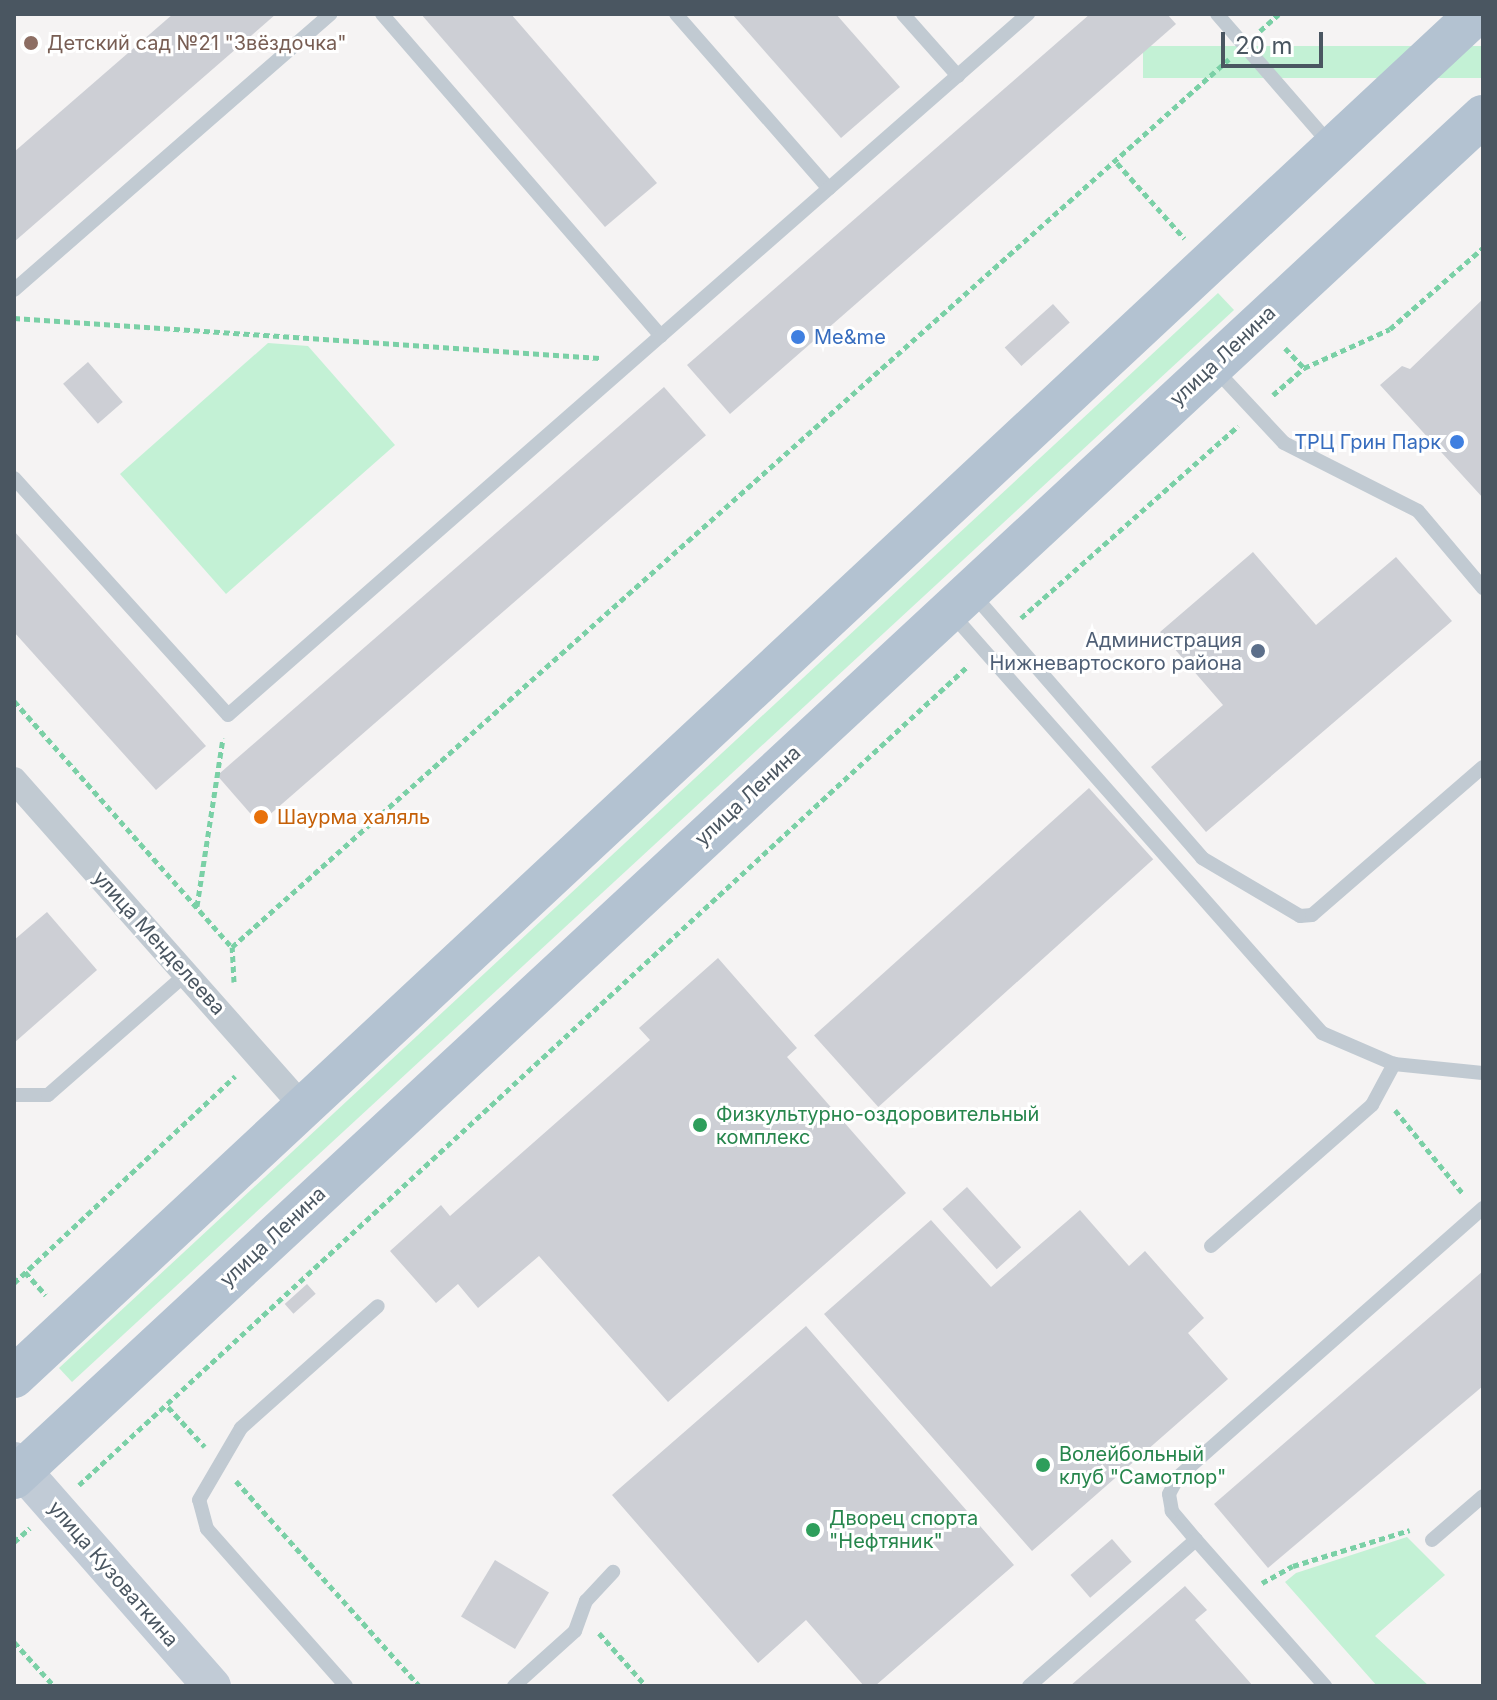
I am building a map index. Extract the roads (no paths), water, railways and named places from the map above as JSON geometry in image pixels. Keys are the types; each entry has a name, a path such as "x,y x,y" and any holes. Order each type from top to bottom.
{"main road":[{"path":"14,1377 1476,14"},
{"name":"улица Ленина","path":"17,1470 1483,116"},
{"name":"улица Кузоваткина","path":"17,1470 54,1507 212,1686"}],"street":[{"name":"улица Менделеева","path":"14,780 303,1107"}],"lane":[{"path":"14,290 330,14"},
{"path":"382,14 661,336"},
{"path":"676,14 829,189"},
{"path":"903,14 958,76"},
{"path":"14,478 228,715 1028,14"},
{"path":"1217,14 1334,148"},
{"path":"1212,366 1284,443 1418,511 1483,588"},
{"path":"959,600 1006,631 1202,858 1300,916 1312,915 1483,767"},
{"path":"959,600 984,651 1303,1015 1343,1046 1394,1064 1483,1073"},
{"path":"14,1095 48,1095 186,974"},
{"path":"1211,1246 1383,1094 1394,1064"},
{"path":"1325,1686 1172,1511 1169,1494 1178,1477 1481,1210"},
{"path":"346,1686 207,1529 199,1500 219,1463 257,1411 378,1306"},
{"path":"1426,1535 1483,1496"},
{"path":"1029,1686 1196,1540"},
{"path":"514,1686 575,1631 586,1601 613,1572"}],"place":[{"name":"Детский сад №21 \"Звёздочка\"","path":"31,43"},
{"name":"Me&me","path":"798,337"},
{"name":"ТРЦ Грин Парк","path":"1457,442"},
{"name":"Администрация Нижневартоского района","path":"1258,651"},
{"name":"Шаурма халяль","path":"261,817"},
{"name":"Физкультурно-оздоровительный комплекс","path":"700,1125"},
{"name":"Волейбольный клуб \"Самотлор\"","path":"1043,1465"},
{"name":"Дворец спорта \"Нефтяник\"","path":"813,1530"}]}
